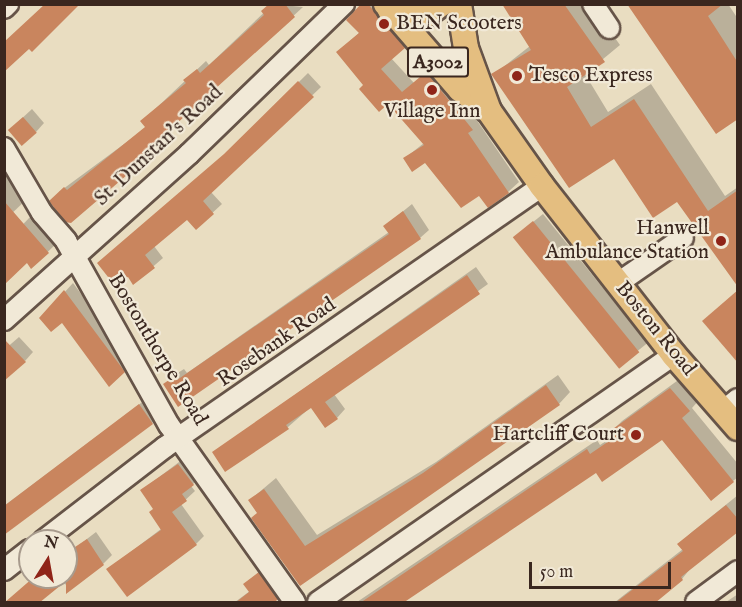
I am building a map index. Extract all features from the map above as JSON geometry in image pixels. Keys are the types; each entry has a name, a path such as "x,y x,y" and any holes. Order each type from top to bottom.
{"main road":[{"name":"Boston Road","path":"388,7 411,18 426,15 441,4"},
{"name":"Boston Road","path":"459,4 466,48 489,111 542,186 674,356 733,413"},
{"name":"Boston Road","path":"388,7 460,89 489,111"}],"street":[{"path":"4,8 8,4"},
{"name":"St. Dunstan's Road","path":"4,320 189,154 345,4"},
{"path":"593,4 609,28"},
{"name":"Bostonthorpe Road","path":"4,148 42,213 75,256 169,425 295,603"},
{"name":"Rosebank Road","path":"58,529 180,438 542,186"},
{"path":"618,283 683,238"},
{"path":"318,603 674,356"},
{"path":"4,570 18,559"},
{"path":"696,603 738,571"}],"building":[{"path":"45,4 80,4 32,52 29,49 4,72 4,42"},
{"path":"269,4 285,4 295,17 124,171 127,175 71,223 65,222 49,201 64,187 67,190 145,127 140,121 186,83 183,80 197,69 200,73 229,47 264,15 261,11"},
{"path":"361,4 368,4 405,48 381,69 402,92 426,72 473,130 468,133 509,193 488,208 479,196 461,208 425,163 412,172 403,158 424,145 388,104 379,112 359,89 363,85 336,52 359,33 346,20"},
{"path":"502,4 564,4 605,62 567,87 591,127 634,99 708,211 738,190 738,287 677,202 653,218 614,159 569,188 491,74 531,50"},
{"path":"627,4 723,4 708,16 738,63 738,119 716,134"},
{"path":"298,81 314,97 203,201 214,214 196,230 187,220 145,255 155,268 133,285 128,277 112,282 97,263 224,154"},
{"path":"23,117 37,133 22,146 8,130"},
{"path":"4,201 49,253 31,269 27,263 4,285"},
{"path":"403,211 421,239 178,407 163,384 175,376 177,380 389,234 383,226"},
{"path":"533,221 639,352 619,369 513,237"},
{"path":"467,275 480,294 325,402 338,419 325,428 311,408 286,425 289,429 225,472 212,452"},
{"path":"64,290 125,372 109,387 62,323 51,332 39,318"},
{"path":"738,290 738,363 702,321"},
{"path":"4,339 26,362 4,381"},
{"path":"546,385 560,405 300,586 251,518 257,513 248,500 264,489 305,546 423,473"},
{"path":"670,388 690,411 682,418 734,482 711,501 662,440 602,482 596,473 403,603 360,603 587,449 590,454 615,437 610,431"},
{"path":"139,404 153,424 4,535 4,506"},
{"path":"178,464 194,485 182,494 187,501 172,512 197,545 127,597 106,569 161,530 149,512 153,509 140,490"},
{"path":"726,505 738,519 738,532 681,577 683,580 655,603 615,603 683,551 677,544"},
{"path":"87,539 104,565 78,585 78,545"},
{"path":"259,572 278,599 274,603 235,603 249,592 243,584"},
{"path":"20,589 56,589 39,603 4,603"}],"place":[{"name":"BEN Scooters","path":"384,24"},
{"name":"Tesco Express","path":"517,76"},
{"name":"Village Inn","path":"432,90"},
{"name":"Hanwell Ambulance Station","path":"721,241"},
{"name":"Hartcliff Court","path":"636,435"}]}
